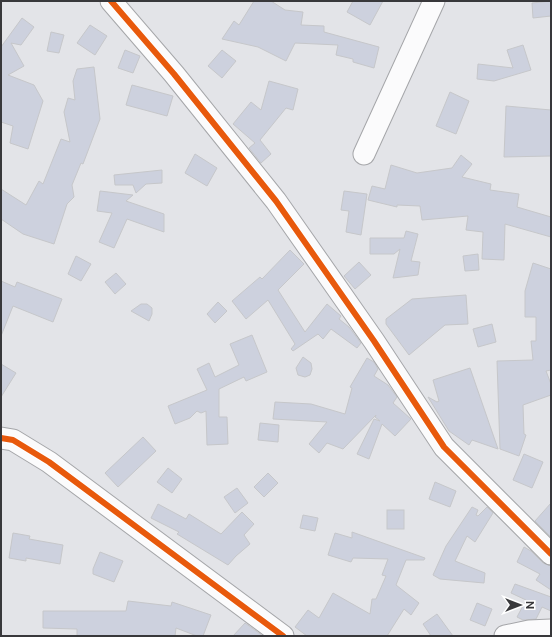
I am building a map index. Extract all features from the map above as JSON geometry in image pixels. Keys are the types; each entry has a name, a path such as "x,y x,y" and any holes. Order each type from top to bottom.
{"street":[{"path":"111,1 174,74 276,201 370,335 444,447 551,554"},
{"path":"364,154 434,1"},
{"path":"1,438 13,440 49,462 283,636"},
{"path":"506,636 529,631 551,630"}],"building":[{"path":"254,1 271,1 285,10 303,12 301,25 324,26 324,32 379,47 374,68 353,62 353,59 336,55 338,45 295,43 286,61 258,47 222,39 234,21 239,25"},
{"path":"353,1 383,1 370,25 347,12"},
{"path":"551,1 551,16 533,18 532,3"},
{"path":"22,18 34,27 21,45 11,43 24,66 8,75 34,85 43,101 28,149 10,143 13,126 1,122 1,47"},
{"path":"90,25 107,36 95,55 77,43"},
{"path":"51,32 64,35 59,53 47,51"},
{"path":"523,45 531,70 494,81 477,79 478,64 513,68 507,50"},
{"path":"125,50 140,56 133,73 118,68"},
{"path":"222,50 236,61 222,78 208,66"},
{"path":"94,67 100,119 83,164 81,163 72,185 74,197 67,204 54,244 23,234 1,219 1,189 26,205 39,181 43,184 61,139 70,142 64,112 68,98 75,100 73,81 77,69"},
{"path":"269,81 298,89 293,110 286,108 260,140 271,154 261,163 249,148 255,143 233,124 251,102 261,110"},
{"path":"132,85 173,96 167,116 126,105"},
{"path":"450,92 469,101 456,134 436,126"},
{"path":"506,106 551,110 551,156 504,157"},
{"path":"195,154 217,168 207,186 185,173"},
{"path":"461,155 472,164 462,177 491,184 490,190 519,194 517,207 551,217 551,237 505,224 504,260 482,259 483,232 466,230 468,216 422,220 420,206 397,205 397,207 368,200 372,186 385,189 391,165 417,173 452,168"},
{"path":"162,170 162,183 146,184 136,193 133,185 115,185 114,175"},
{"path":"100,191 133,195 126,201 164,214 164,232 127,219 114,248 99,242 112,213 97,211"},
{"path":"344,191 367,194 361,235 346,232 349,211 341,210"},
{"path":"406,231 418,234 411,261 420,262 418,275 393,278 400,249 394,254 370,254 370,238 404,238"},
{"path":"290,250 304,264 278,290 305,332 327,304 341,316 339,319 349,327 361,343 357,348 331,329 323,339 318,334 293,351 291,349 295,344 268,300 246,319 232,301 260,277 262,279"},
{"path":"478,254 479,270 465,271 463,256"},
{"path":"76,256 91,264 81,281 68,274"},
{"path":"359,262 371,275 355,289 344,276"},
{"path":"533,263 551,269 551,370 546,371 551,384 551,395 523,405 524,434 526,435 519,456 500,449 497,361 533,360 531,341 536,341 536,317 525,317 525,291"},
{"path":"116,273 126,284 115,294 105,282"},
{"path":"1,281 15,287 17,282 62,299 53,322 13,306 1,336"},
{"path":"466,295 468,324 445,325 409,355 386,324 386,319 412,299"},
{"path":"218,302 227,311 215,323 207,314"},
{"path":"141,304 147,304 152,308 152,314 149,321 131,311"},
{"path":"492,324 496,342 478,347 473,329"},
{"path":"252,335 267,372 246,381 244,377 219,389 219,417 227,417 228,444 207,445 206,411 201,413 197,411 190,418 175,424 168,406 207,390 197,369 209,363 215,377 239,365 230,344"},
{"path":"303,357 311,363 312,369 310,375 305,377 298,375 296,368"},
{"path":"367,358 374,362 378,369 374,376 388,385 397,397 393,403 411,419 395,436 382,424 369,459 357,454 374,419 380,421 375,417 376,415 343,449 327,443 319,453 309,444 327,422 273,419 275,402 311,404 345,414 352,388 350,387"},
{"path":"1,364 16,373 1,397"},
{"path":"470,368 498,449 472,440 469,445 449,431 428,397 437,402 439,401 433,380"},
{"path":"260,423 279,425 278,442 258,440"},
{"path":"143,437 156,451 118,487 105,473"},
{"path":"524,454 543,462 532,488 513,480"},
{"path":"168,468 182,479 172,493 157,482"},
{"path":"268,473 278,483 264,497 254,487"},
{"path":"435,482 456,491 450,507 429,499"},
{"path":"237,488 248,503 235,513 224,497"},
{"path":"551,503 551,537 535,521"},
{"path":"158,504 186,519 189,514 221,534 242,512 254,524 244,535 250,544 228,565 177,534 179,532 151,518"},
{"path":"472,507 478,510 476,515 478,516 487,507 493,513 475,542 467,536 455,561 485,573 484,583 440,579 433,575 446,546"},
{"path":"387,510 404,510 404,529 387,529"},
{"path":"303,515 318,518 315,531 300,528"},
{"path":"352,532 425,558 424,560 406,560 396,585 419,603 411,615 404,609 387,636 307,636 295,627 308,610 319,618 333,593 370,614 372,599 376,599 386,576 382,575 388,559 353,558 351,562 328,555 335,533 352,538"},
{"path":"13,533 30,536 29,539 63,545 60,564 26,558 26,561 9,558"},
{"path":"524,547 531,551 543,563 551,566 551,590 536,580 540,574 517,562"},
{"path":"100,552 123,561 114,582 93,574 93,569"},
{"path":"515,584 551,597 551,611 542,607 536,619 523,620 517,617 526,600 511,593"},
{"path":"128,601 171,606 172,602 211,615 203,636 197,636 176,628 175,636 77,636 77,629 43,628 43,611 126,611"},
{"path":"477,603 492,609 485,626 470,620"},
{"path":"437,614 453,636 431,636 423,624"},
{"path":"245,623 263,636 233,636"}],"cycle path":[{"path":"111,1 174,74 276,201 374,341 444,447 551,554"},
{"path":"1,438 13,440 49,462 283,636"}]}
